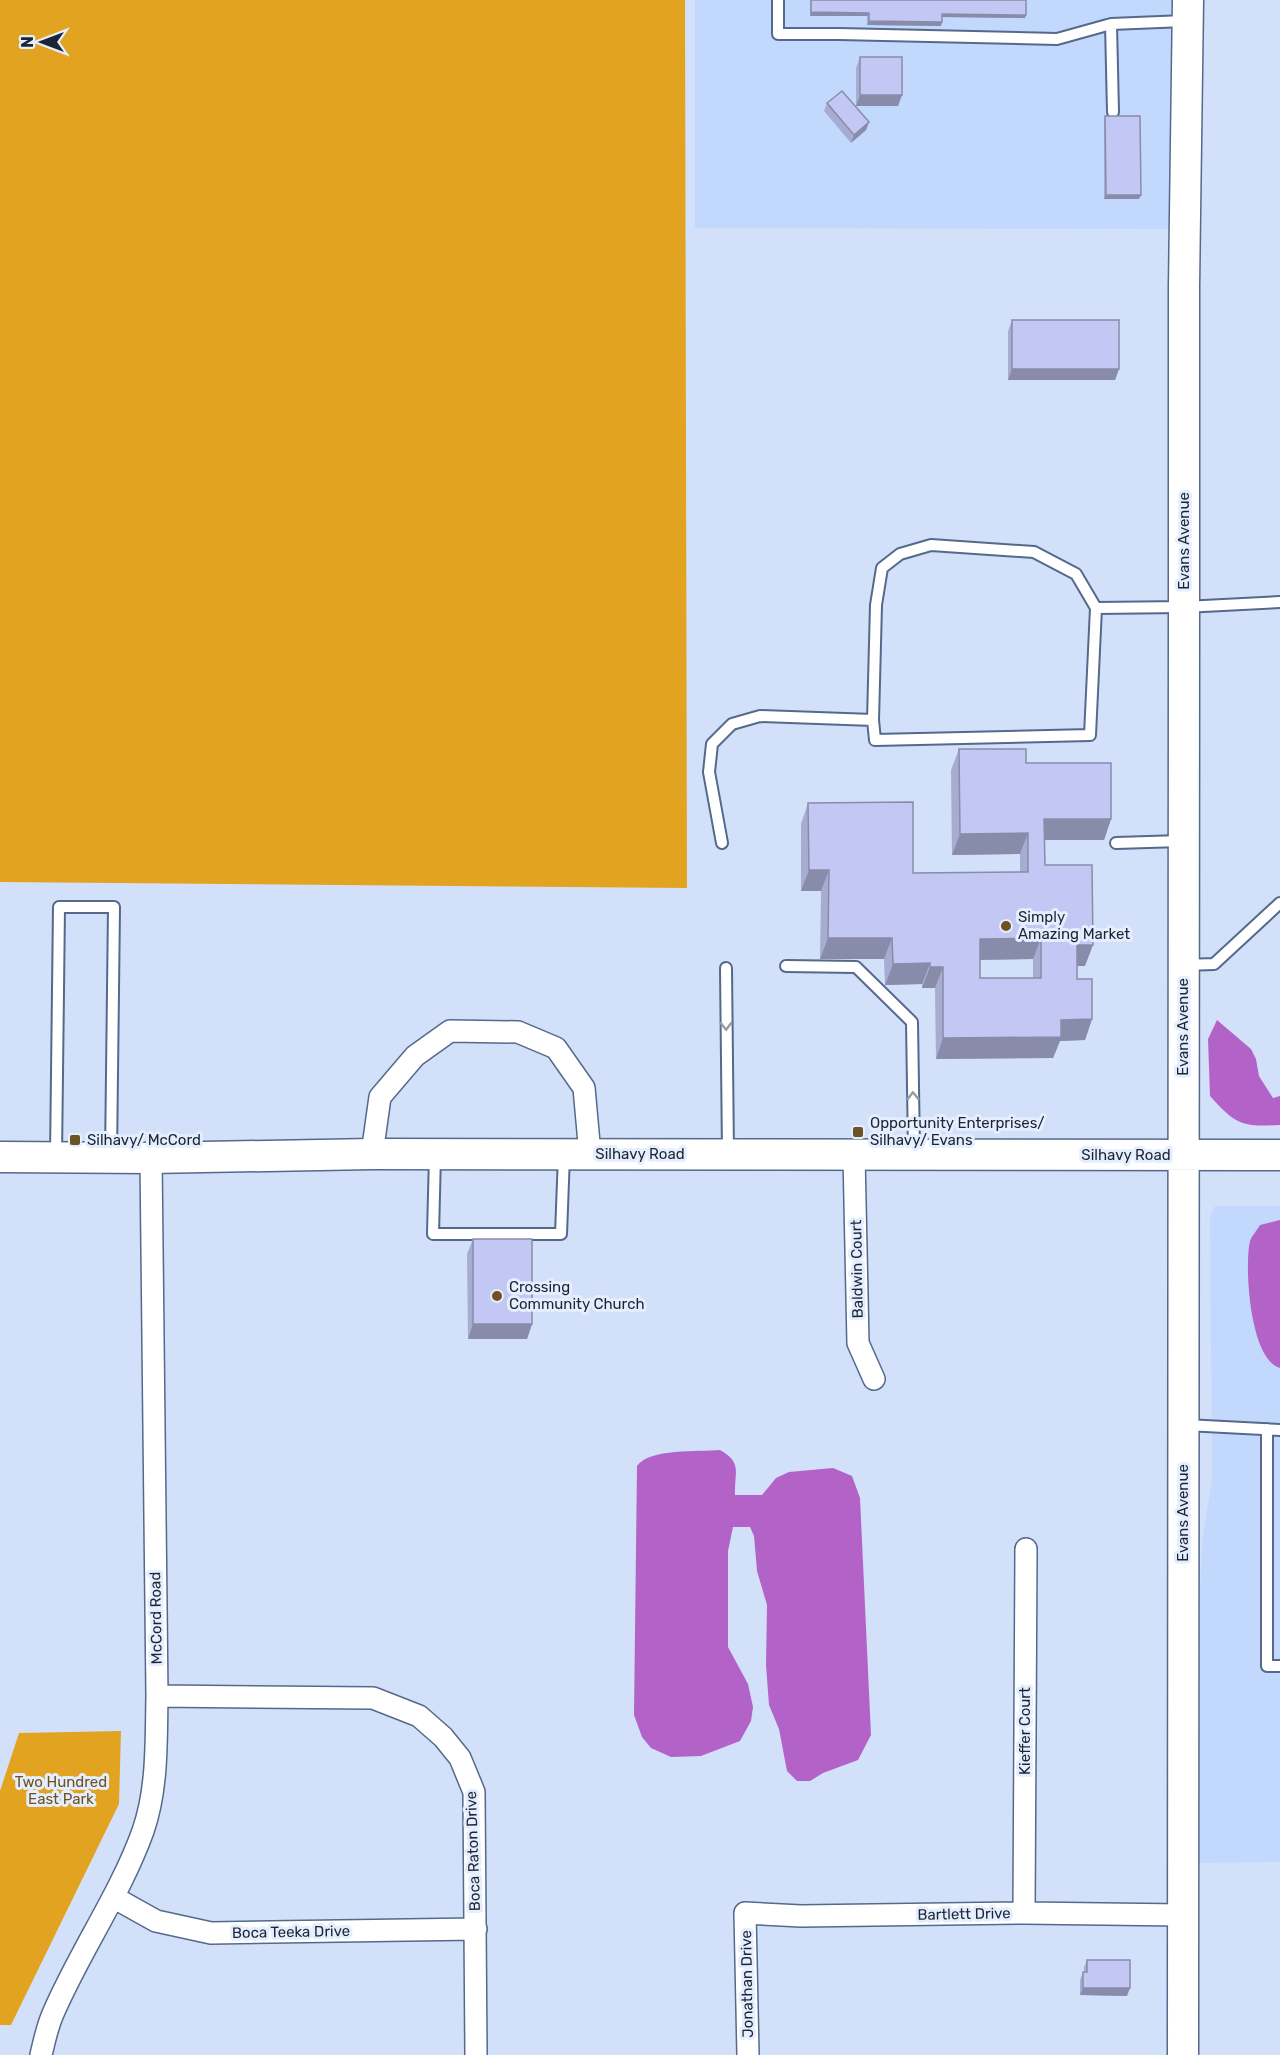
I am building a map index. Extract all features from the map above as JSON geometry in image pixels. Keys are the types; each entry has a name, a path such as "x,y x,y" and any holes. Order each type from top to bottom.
{"street":[{"name":"Evans Avenue","path":"1183,2055 1184,287 1188,11"},
{"path":"372,1154 380,1097 415,1056 450,1031 518,1032 556,1048 584,1088 577,1154"},
{"name":"Silhavy Road","path":"0,1157 151,1158 372,1154 1280,1155"},
{"name":"Baldwin Court","path":"854,1155 858,1342 874,1379"},
{"name":"McCord Road","path":"41,2055 52,2016 113,1897 143,1831 151,1798 156,1759 151,1158"},
{"name":"Kieffer Court","path":"1024,1913 1026,1549"},
{"name":"Boca Raton Drive","path":"157,1696 373,1698 419,1716 443,1737 460,1758 474,1792 476,2055"},
{"name":"Boca Teeka Drive","path":"113,1897 156,1920 212,1933 476,1929"},
{"name":"Bartlett Drive","path":"745,1914 801,1916 1024,1913 1182,1915"},
{"name":"Jonathan Drive","path":"745,1914 748,2055"}],"lane":[{"path":"778,0 778,34 1057,39 1111,24 1188,11"},
{"path":"1111,24 1113,112"},
{"path":"931,545 1034,552 1076,574 1096,608 1090,735 875,740 873,720 876,605 882,568 900,554 931,545"},
{"path":"1096,608 1184,607 1280,602"},
{"path":"722,843 709,772 712,744 732,724 760,716 873,720"},
{"path":"1116,843 1183,842"},
{"path":"1183,965 1214,964 1280,903"},
{"path":"56,1157 59,907 114,907 111,1158"},
{"path":"786,966 856,967 912,1022 914,1155"},
{"path":"726,968 728,1155"},
{"path":"435,1154 433,1234 561,1234 577,1154"},
{"path":"1183,1425 1280,1430"},
{"path":"1267,1429 1267,1666 1280,1666"},
{"path":"1267,1539 1280,1539"}],"shaded area":[{"path":"695,0 1177,0 1176,229 695,228"},
{"path":"1217,1020 1251,1049 1256,1059 1259,1076 1273,1098 1280,1096 1280,1125 1241,1122 1227,1113 1210,1096 1208,1039"},
{"path":"1215,1206 1280,1206 1280,1862 1197,1863 1198,1640 1202,1542 1212,1479 1210,1217"},
{"path":"1280,1220 1280,1368 1270,1361 1256,1331 1249,1290 1248,1254 1250,1241 1260,1225"},
{"path":"720,1450 735,1464 735,1495 762,1495 776,1478 789,1472 833,1468 852,1476 860,1498 871,1735 858,1760 823,1773 810,1781 797,1781 787,1771 779,1729 769,1705 766,1665 767,1605 757,1571 754,1536 750,1527 733,1527 728,1551 728,1647 748,1684 753,1707 751,1721 740,1741 701,1756 671,1757 651,1748 642,1737 634,1715 637,1466 652,1456 688,1451"}],"green space":[{"path":"0,0 685,0 687,888 0,882"},
{"name":"Two Hundred East Park","path":"121,1731 119,1804 11,2025 0,2025 0,1791 19,1733"}],"building":[{"path":"811,0 1026,0 1026,15 942,14 942,22 869,21 869,13 811,12"},
{"path":"860,57 902,57 902,95 860,95"},
{"path":"842,91 869,122 854,135 827,103"},
{"path":"1105,116 1140,116 1141,195 1106,195"},
{"path":"1012,320 1119,320 1119,369 1012,369"},
{"path":"959,749 1026,749 1026,763 1111,763 1111,819 1044,819 1045,865 1092,865 1093,945 1077,945 1077,979 1092,979 1092,1019 1061,1020 1061,1037 943,1038 943,967 930,967 930,963 893,964 892,938 828,938 829,870 809,870 808,803 913,802 913,873 1028,872 1028,833 960,834","holes":["1041,938 1041,978 980,978 980,939"]},
{"name":"Crossing Community Church","path":"473,1239 532,1239 532,1324 473,1324"},
{"path":"1087,1960 1130,1960 1130,1988 1083,1988 1083,1972 1087,1972"}],"place":[{"name":"Simply Amazing Market","path":"1006,926"},
{"name":"Opportunity Enterprises/ Silhavy/ Evans","path":"858,1132"},
{"name":"Silhavy/ McCord","path":"75,1140"},
{"name":"Crossing Community Church","path":"497,1296"}]}
